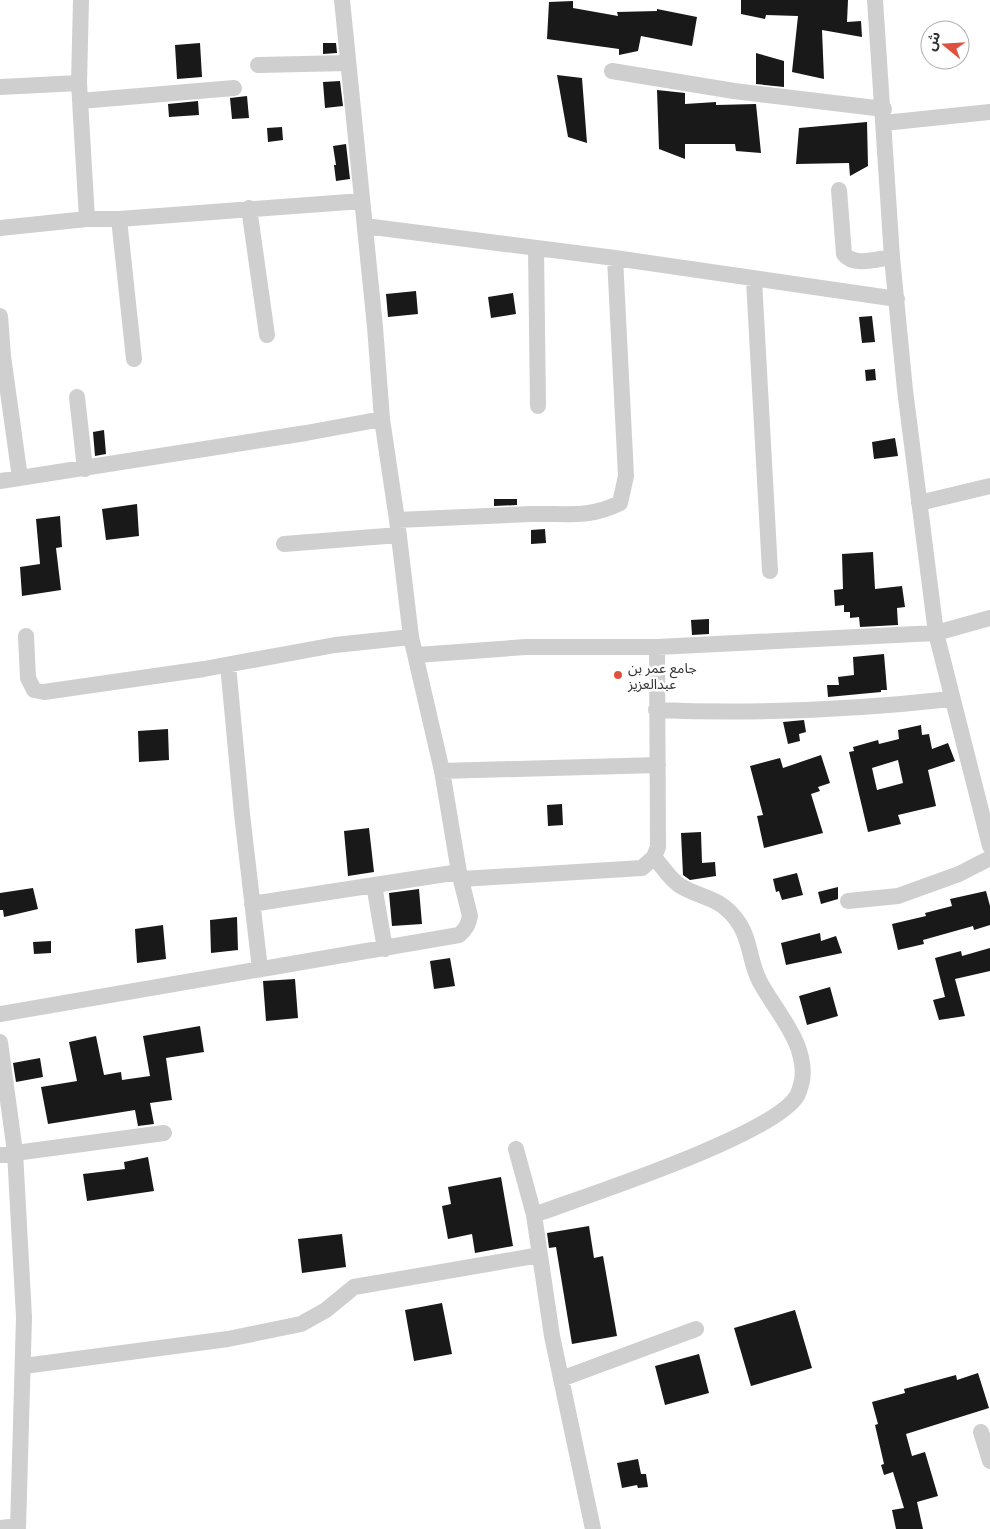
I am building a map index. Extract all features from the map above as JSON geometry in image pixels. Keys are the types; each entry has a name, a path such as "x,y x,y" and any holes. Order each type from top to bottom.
{"street":[{"path":"81,0 79,83 87,219"},
{"path":"0,1014 384,949 459,935 466,930 470,916 460,876 442,771 417,655 411,637 382,419 342,0"},
{"path":"875,0 892,257 919,503 936,633 951,699 990,846"},
{"path":"258,65 348,63"},
{"path":"612,71 884,116 990,112"},
{"path":"0,87 79,83"},
{"path":"80,101 234,88"},
{"path":"839,190 844,254 848,259 855,261 892,257"},
{"path":"0,228 87,219 119,219 362,201"},
{"path":"249,208 267,335"},
{"path":"119,219 134,359"},
{"path":"365,226 615,258 754,280 897,299"},
{"path":"536,248 538,406"},
{"path":"284,544 398,528 540,514 576,515 603,511 620,503 626,476 615,258"},
{"path":"754,280 770,571"},
{"path":"0,316 3,356 20,478"},
{"path":"77,397 84,469"},
{"path":"0,481 84,469 382,419"},
{"path":"919,503 990,486"},
{"path":"417,655 526,647 657,647 936,633 990,618"},
{"path":"26,636 28,678 34,690 44,692 228,666 335,645 411,637"},
{"path":"252,904 374,885 460,876 642,868 654,857 658,847 660,816 656,710 657,647"},
{"path":"228,666 260,969"},
{"path":"656,710 719,713 881,707 951,699"},
{"path":"442,771 658,765"},
{"path":"534,1215 700,1153 764,1123 797,1096 802,1081 799,1054 793,1035 759,982 744,929 720,902 681,886 672,880 654,857"},
{"path":"848,901 898,896 959,874 990,858"},
{"path":"374,885 384,949"},
{"path":"0,1042 7,1153 24,1317 18,1527 0,1528"},
{"path":"7,1153 164,1133"},
{"path":"516,1149 534,1215 561,1379 592,1529"},
{"path":"24,1366 228,1339 301,1324 326,1310 354,1287 540,1255"},
{"path":"561,1379 696,1329"},
{"path":"981,1432 990,1461"}],"building":[{"path":"741,0 848,0 847,22 861,21 862,37 822,30 824,79 792,72 798,16 766,15 765,19 741,14"},
{"path":"573,1 573,8 618,16 617,12 657,11 657,9 697,17 692,46 641,36 638,51 619,55 619,49 547,39 549,2"},
{"path":"200,43 202,77 177,79 175,45"},
{"path":"323,43 336,43 337,53 323,54"},
{"path":"756,53 784,61 784,87 756,84"},
{"path":"557,75 582,78 587,143 568,137"},
{"path":"340,81 343,106 325,108 323,82"},
{"path":"657,90 685,93 685,104 716,102 716,105 756,104 761,153 736,151 735,144 685,144 685,159 659,149"},
{"path":"247,96 249,118 232,119 230,98"},
{"path":"198,101 199,115 169,117 168,104"},
{"path":"867,122 868,166 850,176 849,163 796,164 799,128"},
{"path":"282,127 283,140 268,142 267,128"},
{"path":"346,144 350,179 336,181 333,146"},
{"path":"416,291 418,314 388,317 386,294"},
{"path":"513,293 516,314 491,318 488,297"},
{"path":"872,316 875,342 862,343 859,317"},
{"path":"875,369 876,380 866,381 865,370"},
{"path":"104,430 106,454 95,456 93,432"},
{"path":"895,438 898,456 874,459 872,442"},
{"path":"494,499 517,499 517,505 494,506"},
{"path":"137,504 139,536 106,540 102,509"},
{"path":"60,516 62,547 56,548 61,590 22,596 20,567 40,564 36,519"},
{"path":"545,529 546,543 531,544 531,530"},
{"path":"873,552 875,589 902,586 905,607 897,608 898,625 860,627 859,617 850,618 850,612 844,612 844,605 835,606 834,590 843,589 842,554"},
{"path":"709,619 709,634 692,635 691,620"},
{"path":"884,654 887,690 828,697 827,685 839,685 838,677 854,675 853,657"},
{"path":"804,720 806,732 799,734 800,741 788,744 783,722"},
{"path":"921,725 922,735 929,734 932,749 948,743 955,761 928,770 936,806 898,815 901,824 868,832 849,752 854,751 853,747 878,740 879,744 899,739 898,730","holes":["898,760 903,783 877,790 872,768"]},
{"path":"168,729 169,760 139,762 138,731"},
{"path":"821,755 830,783 818,787 820,791 811,794 823,833 764,848 757,816 763,815 750,766 780,758 783,768"},
{"path":"562,804 563,825 548,826 547,805"},
{"path":"369,828 374,872 348,876 344,831"},
{"path":"701,832 702,863 715,862 716,876 690,880 683,875 681,833"},
{"path":"797,873 803,895 782,900 779,891 776,892 773,879"},
{"path":"838,887 838,899 821,904 818,892"},
{"path":"33,888 38,909 4,917 3,910 0,910 0,893"},
{"path":"419,889 422,924 392,926 389,893"},
{"path":"986,891 990,906 990,925 974,930 973,926 923,940 924,944 898,950 892,924 926,916 925,913 952,906 950,899"},
{"path":"237,917 238,950 211,953 210,920"},
{"path":"163,925 166,959 137,963 135,929"},
{"path":"820,933 821,941 836,936 842,953 786,965 781,943"},
{"path":"51,941 51,953 34,954 33,942"},
{"path":"990,948 990,971 955,979 965,1016 939,1020 933,1000 945,997 935,958 961,951 962,956"},
{"path":"450,958 455,986 434,989 430,961"},
{"path":"295,979 298,1018 266,1021 263,981"},
{"path":"830,987 838,1016 807,1025 799,996"},
{"path":"200,1026 204,1052 166,1058 172,1100 150,1103 154,1124 138,1126 135,1110 48,1124 41,1087 77,1081 69,1042 96,1036 104,1075 121,1072 122,1080 150,1076 143,1036"},
{"path":"40,1058 43,1077 16,1082 13,1063"},
{"path":"148,1157 154,1191 87,1201 83,1174 125,1169 124,1162"},
{"path":"501,1177 513,1246 475,1253 472,1234 448,1239 442,1206 451,1204 448,1187"},
{"path":"589,1226 594,1258 603,1256 617,1336 572,1344 556,1247 549,1248 547,1233"},
{"path":"342,1234 346,1267 302,1273 298,1239"},
{"path":"442,1303 452,1354 414,1361 405,1310"},
{"path":"795,1310 812,1368 751,1386 734,1328"},
{"path":"699,1354 709,1393 665,1405 655,1366"},
{"path":"978,1373 989,1408 906,1434 912,1456 925,1452 938,1496 917,1502 923,1529 896,1529 892,1510 904,1508 893,1472 884,1475 881,1465 884,1464 875,1425 878,1424 872,1402 905,1393 904,1389 956,1375 957,1380"},
{"path":"638,1459 641,1474 646,1474 648,1487 638,1488 637,1485 622,1488 617,1463"}],"place":[{"name":"جامع عمر بن عبدالعزيز","path":"618,675"}]}
